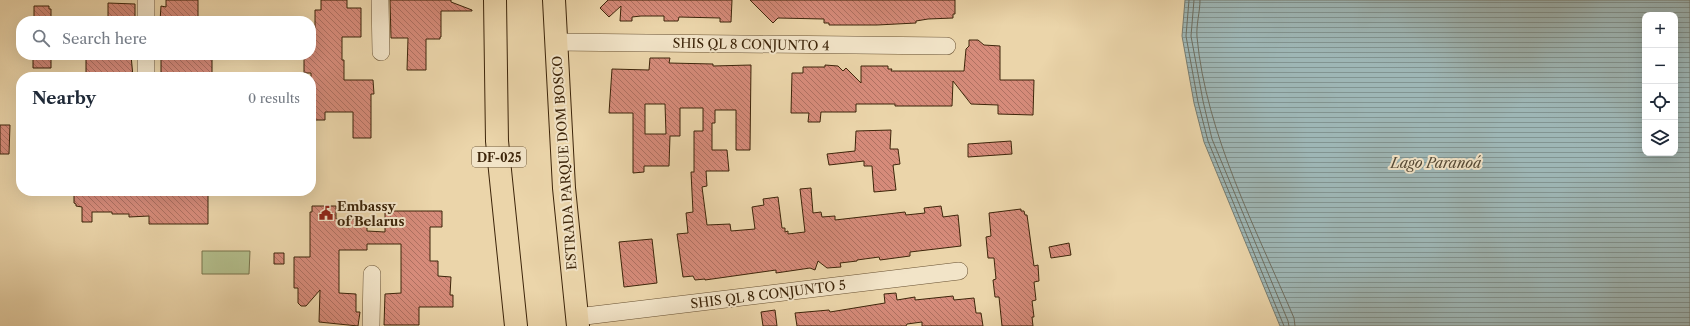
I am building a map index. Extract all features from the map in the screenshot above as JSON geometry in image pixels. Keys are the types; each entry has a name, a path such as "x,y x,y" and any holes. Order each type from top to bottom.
{"main road":[{"name":"DF-025","path":"495,0 497,141 516,326"},
{"name":"ESTRADA PARQUE DOM BOSCO","path":"554,0 564,188 578,322"}],"street":[{"path":"146,0 146,16"},
{"path":"380,0 381,52"},
{"name":"SHIS QL 8 CONJUNTO 4","path":"556,42 947,46"},
{"path":"146,60 146,72"},
{"name":"SHIS QL 8 CONJUNTO 5","path":"578,322 959,271"},
{"path":"371,326 372,274"}],"green space":[{"path":"202,251 250,251 249,274 202,274"}],"water":[{"name":"Lago Paranoá","path":"1185,0 1690,0 1690,326 1280,326 1204,142 1194,103 1182,36"}],"building":[{"path":"166,0 198,0 198,16 160,16 161,6 166,7"},
{"path":"321,0 347,0 347,8 361,8 361,37 342,37 342,60 344,60 344,80 373,80 374,94 371,94 371,138 353,138 353,112 325,112 325,120 316,120 316,72 304,72 304,60 316,60 315,10 321,10"},
{"path":"390,0 451,0 451,2 472,11 441,11 440,39 426,39 426,70 407,70 408,38 391,38"},
{"path":"608,0 732,0 731,22 720,22 720,18 679,17 678,21 664,21 664,16 632,17 632,21 620,21 621,6 609,17 600,8"},
{"path":"750,0 955,0 955,14 953,14 953,18 928,19 916,21 916,23 877,25 829,25 829,23 824,23 824,19 778,18 773,23"},
{"path":"108,3 135,4 135,16 108,16"},
{"path":"34,6 49,6 49,9 51,9 51,16 34,16"},
{"path":"969,40 978,40 984,45 1000,46 1000,80 1034,80 1033,115 998,114 998,105 971,104 953,81 952,106 856,104 856,112 821,112 820,122 808,122 809,113 791,113 792,73 803,73 803,67 825,67 825,65 838,66 843,71 846,68 861,83 861,66 888,66 888,69 892,69 891,71 964,71 966,49 969,46"},
{"path":"650,58 670,58 669,63 713,64 713,66 751,65 750,150 736,150 736,110 715,110 715,123 712,123 712,150 727,150 729,171 706,171 707,186 702,187 707,225 730,224 731,231 755,229 752,207 764,205 763,199 778,197 782,228 785,228 785,232 788,231 788,234 805,232 800,189 811,188 813,213 821,212 822,217 835,216 835,220 905,212 906,215 925,213 924,208 941,206 943,217 958,215 961,246 910,252 910,256 880,260 879,257 857,260 840,263 841,267 827,268 818,261 815,270 810,268 776,273 776,270 705,280 695,280 693,276 683,277 677,234 688,233 686,213 693,212 691,172 694,172 694,131 703,131 703,108 680,108 680,136 670,136 669,166 644,166 644,172 633,173 633,113 609,113 612,69 649,70","holes":["645,104 665,104 666,134 645,134"]},
{"path":"33,60 51,60 51,68 33,68"},
{"path":"86,60 131,60 133,72 86,72"},
{"path":"161,60 212,60 212,72 161,72"},
{"path":"0,125 10,125 9,154 0,154"},
{"path":"891,130 890,149 898,149 900,164 893,165 896,190 874,192 872,166 864,166 864,161 829,165 827,154 855,151 856,131"},
{"path":"1011,141 1012,154 968,157 968,144"},
{"path":"74,196 208,196 208,224 149,224 149,216 129,217 129,214 112,214 112,212 92,212 92,222 82,222 82,207 76,206 74,203"},
{"path":"312,206 336,206 336,219 367,219 367,231 385,232 385,211 442,211 442,227 430,227 430,261 438,261 438,276 451,277 450,295 453,295 453,307 419,307 419,325 384,325 385,294 401,293 401,244 367,244 367,250 339,250 339,293 356,294 356,312 360,312 358,326 319,322 320,290 306,306 301,306 298,303 298,288 294,288 294,257 310,257 310,212 312,212"},
{"path":"1021,209 1021,211 1024,211 1025,215 1027,215 1034,266 1038,265 1039,281 1034,282 1036,300 1032,301 1034,317 1032,317 1033,326 1002,326 999,297 995,297 993,280 996,279 994,258 988,258 986,237 991,236 989,213"},
{"path":"652,239 657,283 624,287 619,242"},
{"path":"1069,243 1071,255 1051,258 1049,247"},
{"path":"274,253 284,253 284,264 274,264"},
{"path":"896,293 897,300 915,297 915,300 953,296 954,300 974,298 976,313 981,313 983,326 922,326 922,322 907,324 906,326 797,326 795,313 829,310 830,312 885,303 884,294"},
{"path":"775,310 777,326 763,326 761,312"}],"place":[{"name":"Embassy of Belarus","path":"326,213"}]}
